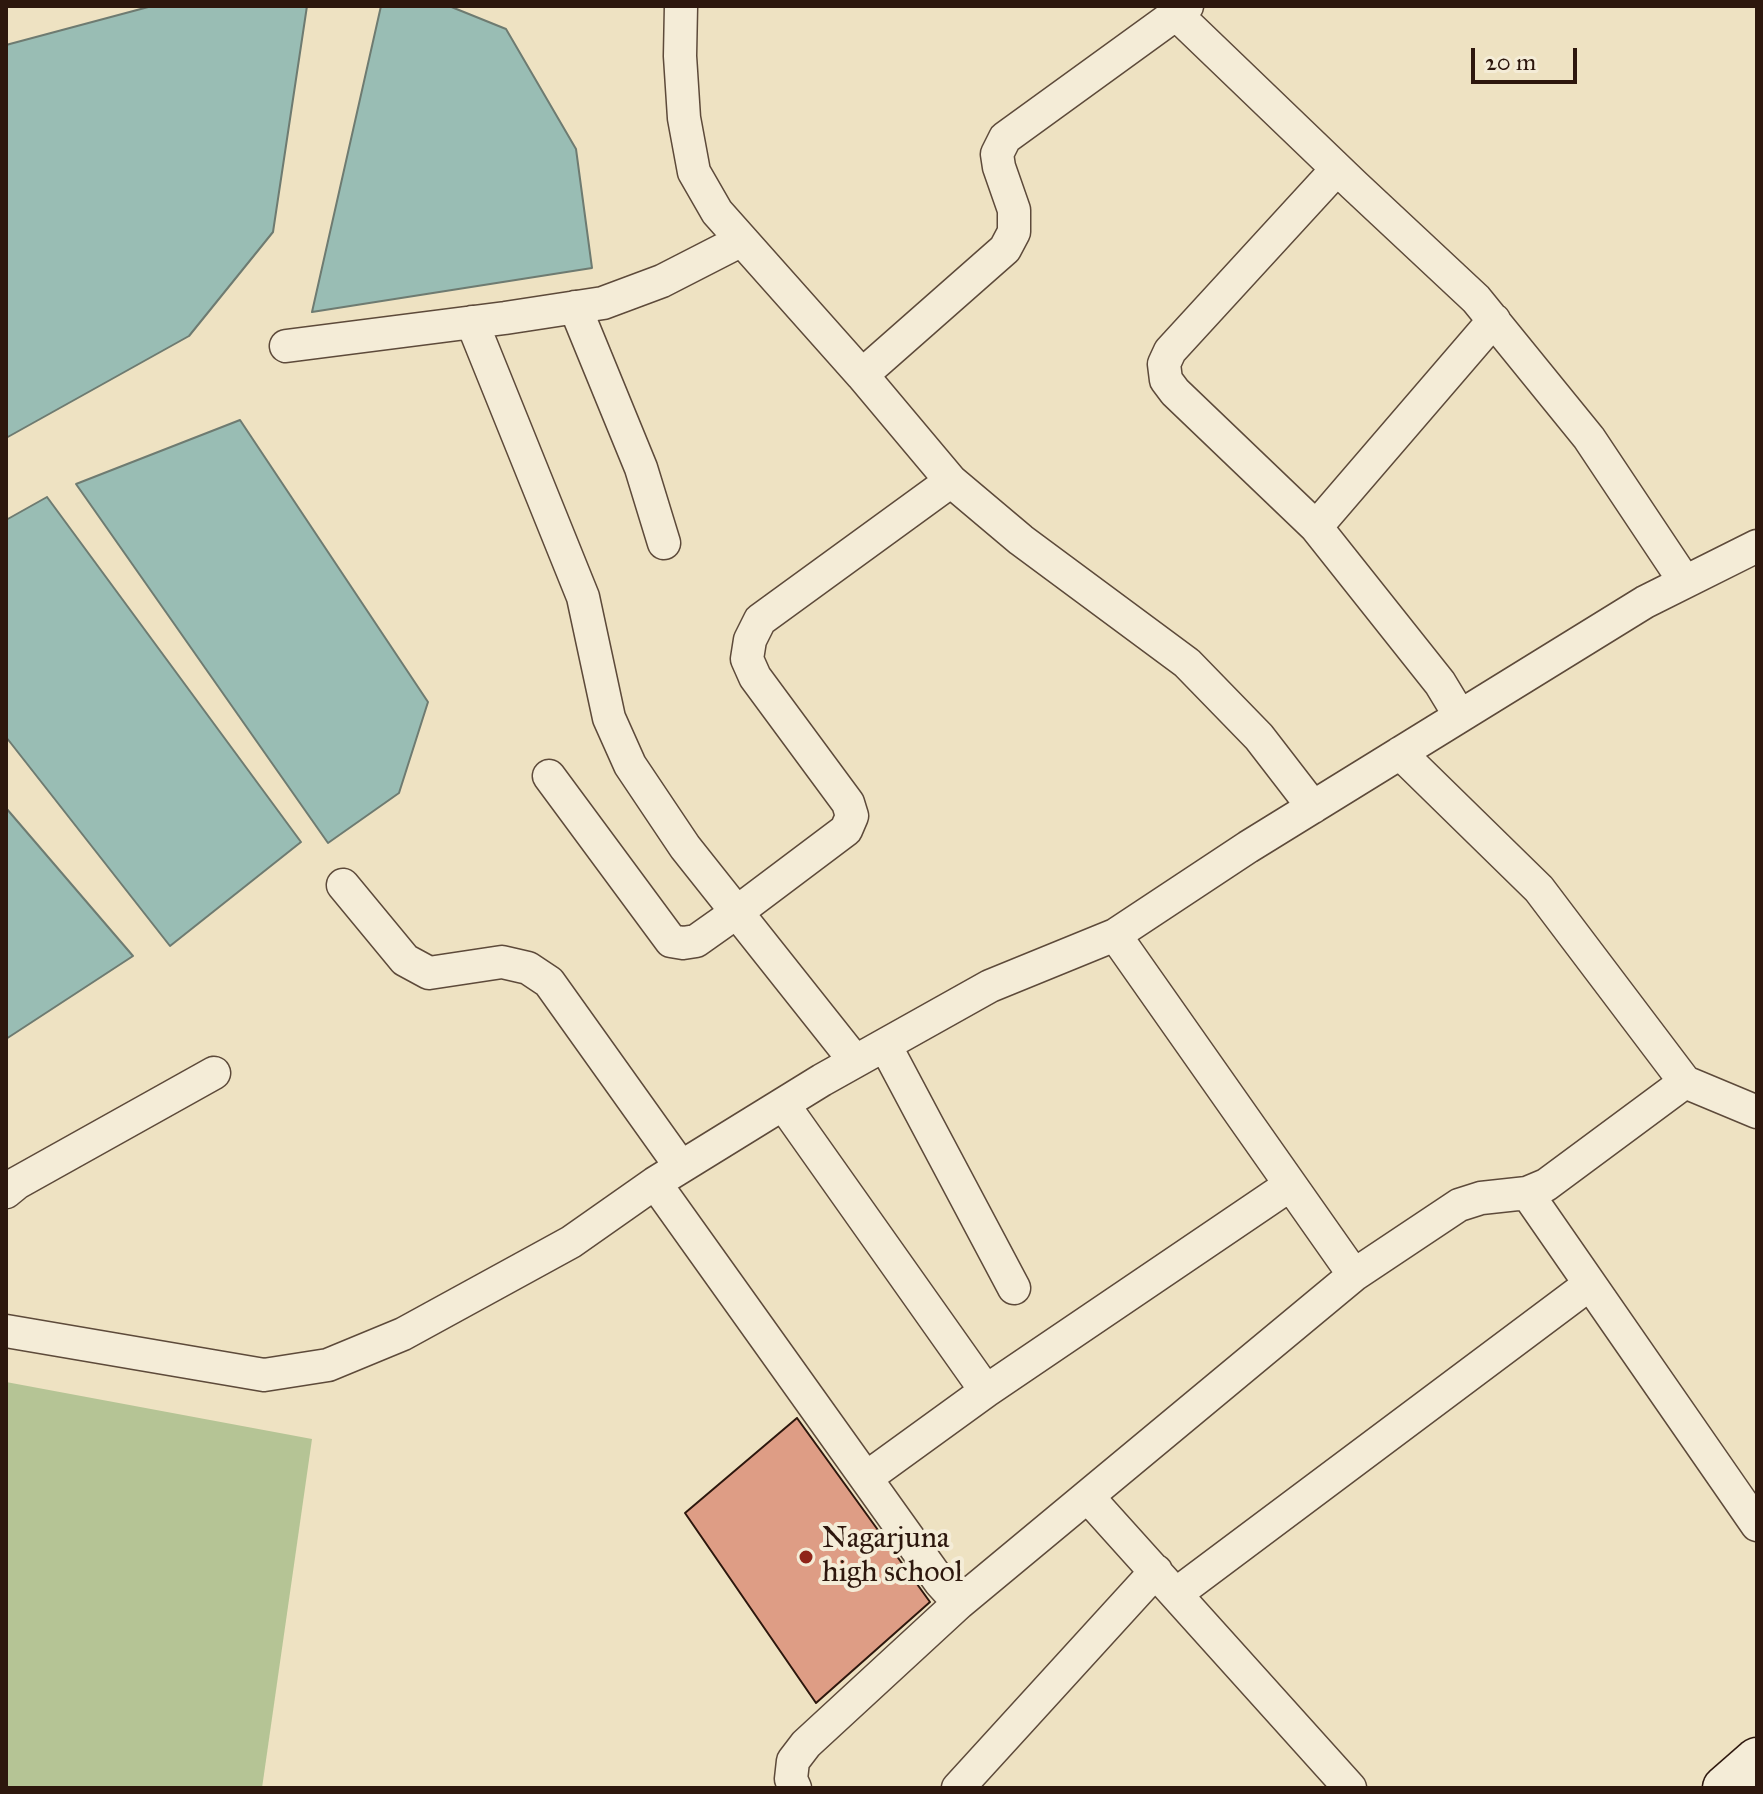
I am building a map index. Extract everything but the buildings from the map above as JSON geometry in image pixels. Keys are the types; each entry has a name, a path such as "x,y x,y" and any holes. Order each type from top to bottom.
{"street":[{"path":"681,6 684,118 694,172 717,212 862,375 951,481 1021,540 1187,663 1259,737 1313,807"},
{"path":"862,375 1005,249 1014,232 1014,210 997,154 1005,138 1181,10 1337,169 1476,299 1589,438 1685,582"},
{"path":"1337,169 1170,351 1164,364 1166,380 1316,527 1431,671 1460,716"},
{"path":"286,346 603,303 662,281 742,240"},
{"path":"575,307 641,468 664,543"},
{"path":"1316,527 1494,320"},
{"path":"472,322 583,597 609,718 630,765 685,847 855,1061"},
{"path":"549,776 671,941 696,941 737,912 846,830 852,816 848,803 755,677 747,659 750,640 760,620 951,481"},
{"path":"6,1331 264,1375 328,1365 403,1334 571,1242 668,1175 855,1061 990,986 1115,935 1313,807 1645,602 1757,546"},
{"path":"1400,753 1539,889 1685,1082 1757,1112"},
{"path":"343,885 405,960 429,973 502,962 528,968 549,982 668,1175 866,1478 959,1603"},
{"path":"1115,935 1354,1275"},
{"path":"885,1045 1014,1288"},
{"path":"6,1192 214,1073"},
{"path":"795,1788 791,1779 793,1761 806,1744 959,1603 1354,1275 1459,1205 1481,1198 1527,1193 1546,1185 1685,1082"},
{"path":"783,1104 986,1391"},
{"path":"866,1478 986,1391 1290,1185"},
{"path":"1527,1193 1757,1525"},
{"path":"958,1788 1166,1583 1590,1284"},
{"path":"1088,1497 1350,1788"},
{"path":"1725,1788 1757,1760"}],"green space":[{"path":"6,1382 312,1439 262,1788 6,1788"}],"water":[{"path":"152,6 307,6 273,232 189,336 6,438 6,45"},
{"path":"381,6 449,6 506,29 576,149 592,268 312,312"},
{"path":"240,420 428,702 399,793 328,843 76,484"},
{"path":"47,497 301,842 170,946 6,737 6,520"},
{"path":"6,808 133,956 6,1039"}],"place":[{"name":"Nagarjuna high school","path":"806,1557"}]}
